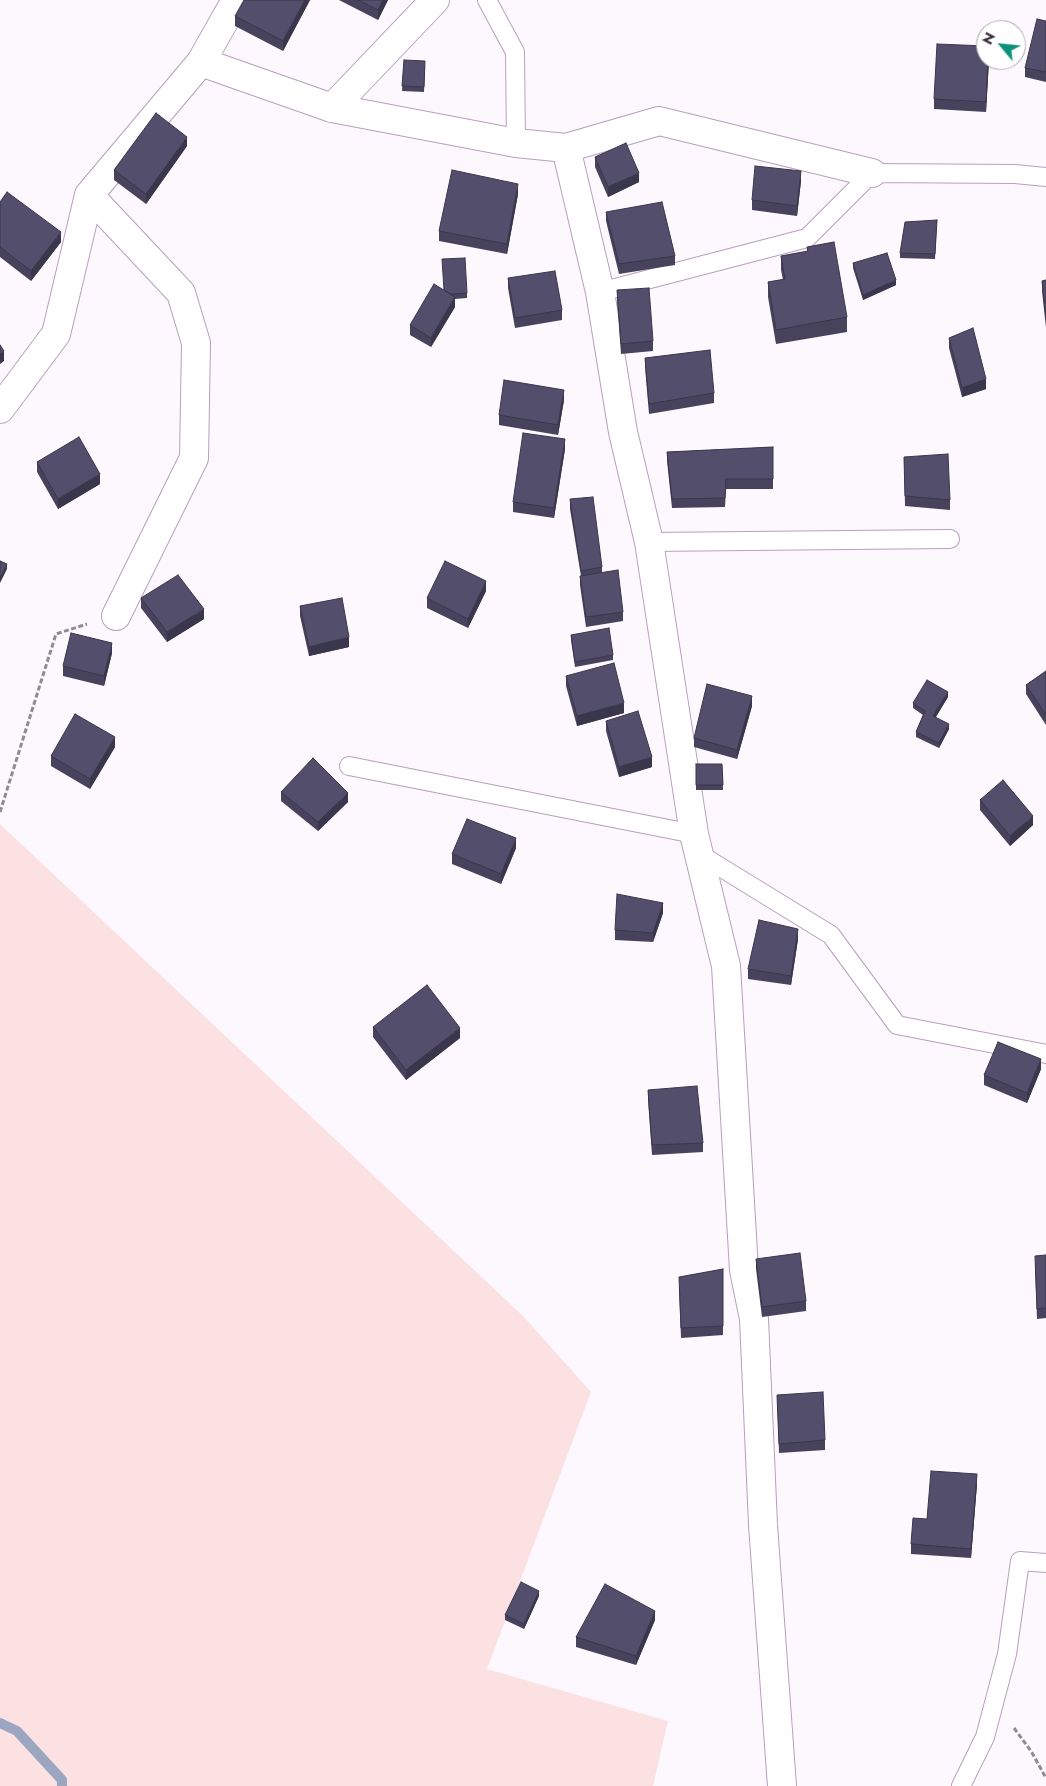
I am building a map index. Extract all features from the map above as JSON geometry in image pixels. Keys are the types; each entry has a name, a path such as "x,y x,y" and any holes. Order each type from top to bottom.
{"street":[{"path":"0,409 56,334 89,195 200,62 236,0"},
{"path":"332,108 435,0"},
{"path":"200,62 332,108 516,143 566,148 659,121 872,173"},
{"path":"566,148 600,292 624,432 649,542 697,844 726,966 744,1270 754,1319 764,1525 782,1786"},
{"path":"89,195 181,293 196,343 194,458 116,616"}],"lane":[{"path":"487,0 515,52 516,143"},
{"path":"600,292 807,238 872,173 1015,174 1046,177"},
{"path":"649,542 950,539"},
{"path":"349,766 697,844 831,935 897,1025 1046,1054"},
{"path":"961,1786 985,1737 1007,1654 1020,1561 1046,1563"}],"path":[{"path":"0,812 56,634 116,616"},
{"path":"994,1701 1030,1751 1046,1778"}],"shaded area":[{"path":"0,824 523,1316 591,1392 487,1669 668,1721 653,1786 0,1786"}],"building":[{"path":"244,0 305,0 283,41 235,16"},
{"path":"358,0 383,0 378,10"},
{"path":"1037,19 1046,21 1046,72 1026,68"},
{"path":"937,44 976,46 976,70 988,70 986,102 934,99"},
{"path":"404,60 425,61 424,87 402,86"},
{"path":"156,113 187,137 146,194 114,170"},
{"path":"626,143 639,173 608,187 595,157"},
{"path":"755,166 801,171 797,206 752,200"},
{"path":"452,170 518,184 507,244 439,231"},
{"path":"7,192 61,232 31,271 0,247 0,202"},
{"path":"662,202 675,256 619,264 606,212"},
{"path":"937,220 935,254 900,253 905,222"},
{"path":"834,242 847,317 776,330 768,282 785,279 781,256 808,251 807,247"},
{"path":"887,253 896,280 863,295 853,263"},
{"path":"465,258 467,293 451,294 444,290 442,259"},
{"path":"555,271 562,310 515,318 508,278"},
{"path":"1046,280 1046,318 1042,281"},
{"path":"434,284 455,297 431,338 410,325"},
{"path":"649,288 653,341 621,344 617,290"},
{"path":"973,328 986,379 962,388 949,338"},
{"path":"0,345 4,351 0,354"},
{"path":"710,350 714,393 649,404 645,358"},
{"path":"504,380 564,390 558,425 499,415"},
{"path":"523,433 565,439 554,508 513,502"},
{"path":"79,437 100,474 58,499 37,462"},
{"path":"773,447 773,479 726,479 725,498 672,499 667,452"},
{"path":"948,454 950,500 905,496 904,457"},
{"path":"593,497 602,567 581,571 570,499"},
{"path":"0,561 7,564 0,578"},
{"path":"445,561 486,581 468,619 427,598"},
{"path":"618,570 623,612 586,617 580,576"},
{"path":"178,575 204,609 167,632 141,598"},
{"path":"342,598 349,637 309,647 300,606"},
{"path":"609,628 613,655 575,662 571,635"},
{"path":"71,633 112,643 104,676 63,666"},
{"path":"614,663 624,703 577,716 566,676"},
{"path":"1046,671 1046,715 1026,685"},
{"path":"927,680 948,692 933,716 949,724 939,743 916,732 925,711 913,703"},
{"path":"707,684 752,696 737,750 694,738"},
{"path":"638,711 652,757 619,767 606,721"},
{"path":"75,714 115,737 90,779 51,756"},
{"path":"313,758 348,793 318,822 281,792"},
{"path":"696,764 722,764 723,785 696,785"},
{"path":"1003,780 1033,816 1010,836 980,800"},
{"path":"467,819 516,838 501,874 452,854"},
{"path":"617,894 663,903 653,933 615,930"},
{"path":"759,920 798,929 791,976 748,969"},
{"path":"427,985 460,1028 406,1070 373,1027"},
{"path":"998,1042 1041,1059 1027,1093 984,1075"},
{"path":"697,1086 703,1143 652,1145 648,1090"},
{"path":"800,1253 806,1301 762,1307 756,1259"},
{"path":"1046,1255 1046,1308 1037,1309 1035,1256"},
{"path":"723,1269 723,1326 681,1328 679,1277"},
{"path":"823,1392 825,1440 779,1444 777,1395"},
{"path":"931,1471 977,1474 971,1549 911,1544 913,1518 927,1519"},
{"path":"521,1582 539,1591 524,1624 505,1615"},
{"path":"605,1584 655,1611 636,1656 576,1637"}],"waterway":[{"path":"0,1723 17,1731 62,1780 62,1786"}]}
